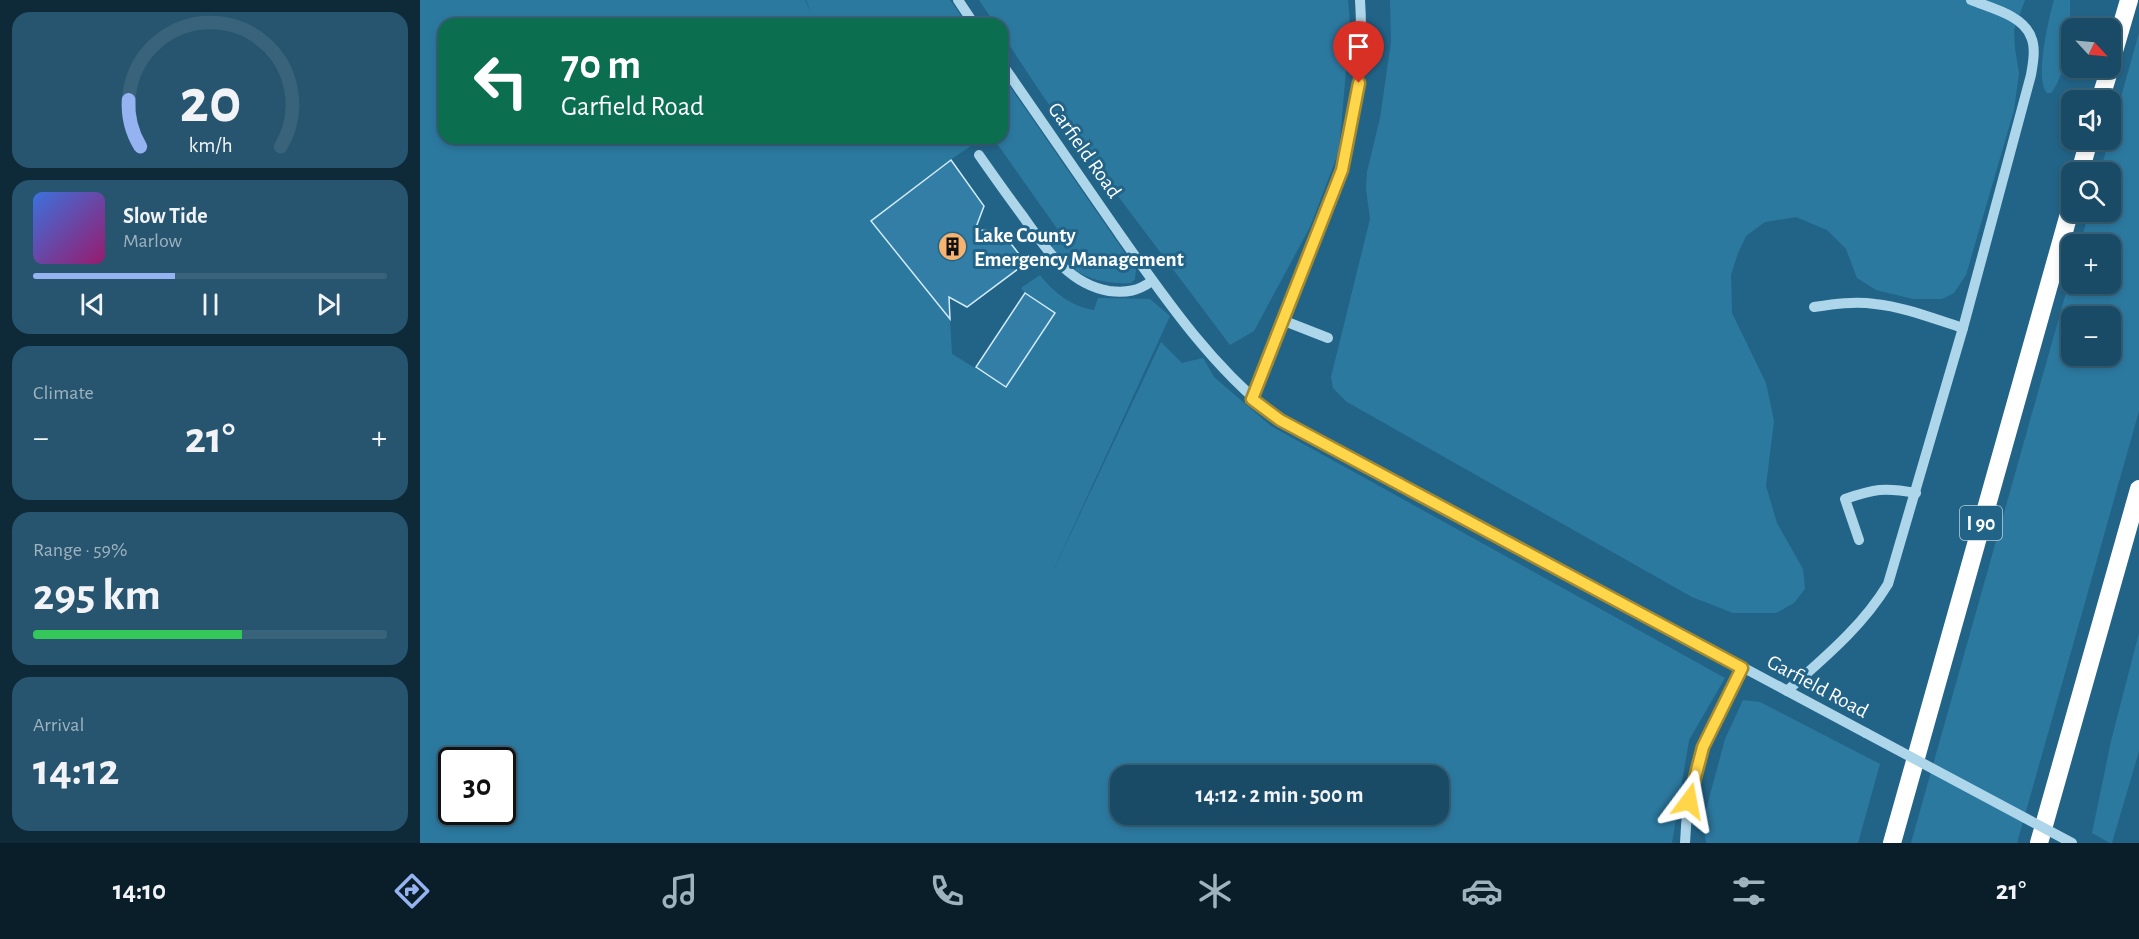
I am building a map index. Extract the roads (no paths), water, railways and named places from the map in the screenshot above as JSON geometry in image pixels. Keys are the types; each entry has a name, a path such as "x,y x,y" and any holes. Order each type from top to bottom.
{"highway":[{"path":"2121,28 2129,0"},
{"name":"I 90","path":"1892,843 2067,222"},
{"path":"2039,843 2139,489"}],"street":[{"path":"958,0 970,18"},
{"path":"1252,399 1329,208 1342,170 1359,83 1362,28 1360,0"},
{"path":"1787,691 1856,629 1876,604 1888,584 1963,328 2031,75 2034,52 2032,38 2026,27 2014,18 1971,0"},
{"name":"Garfield Road","path":"1008,73 1175,311 1229,376 1252,399 1280,420 2072,843"},
{"path":"979,154 1052,257 1071,275 1095,288 1118,292 1136,291 1152,281"},
{"path":"1814,307 1849,302 1876,304 1963,328"},
{"path":"1282,320 1328,338"},
{"path":"1859,540 1845,500 1873,490 1891,489 1916,493"},
{"path":"1684,843 1691,789 1703,747 1742,668"}],"place":[{"name":"Lake County Emergency Management","path":"953,247"}]}
